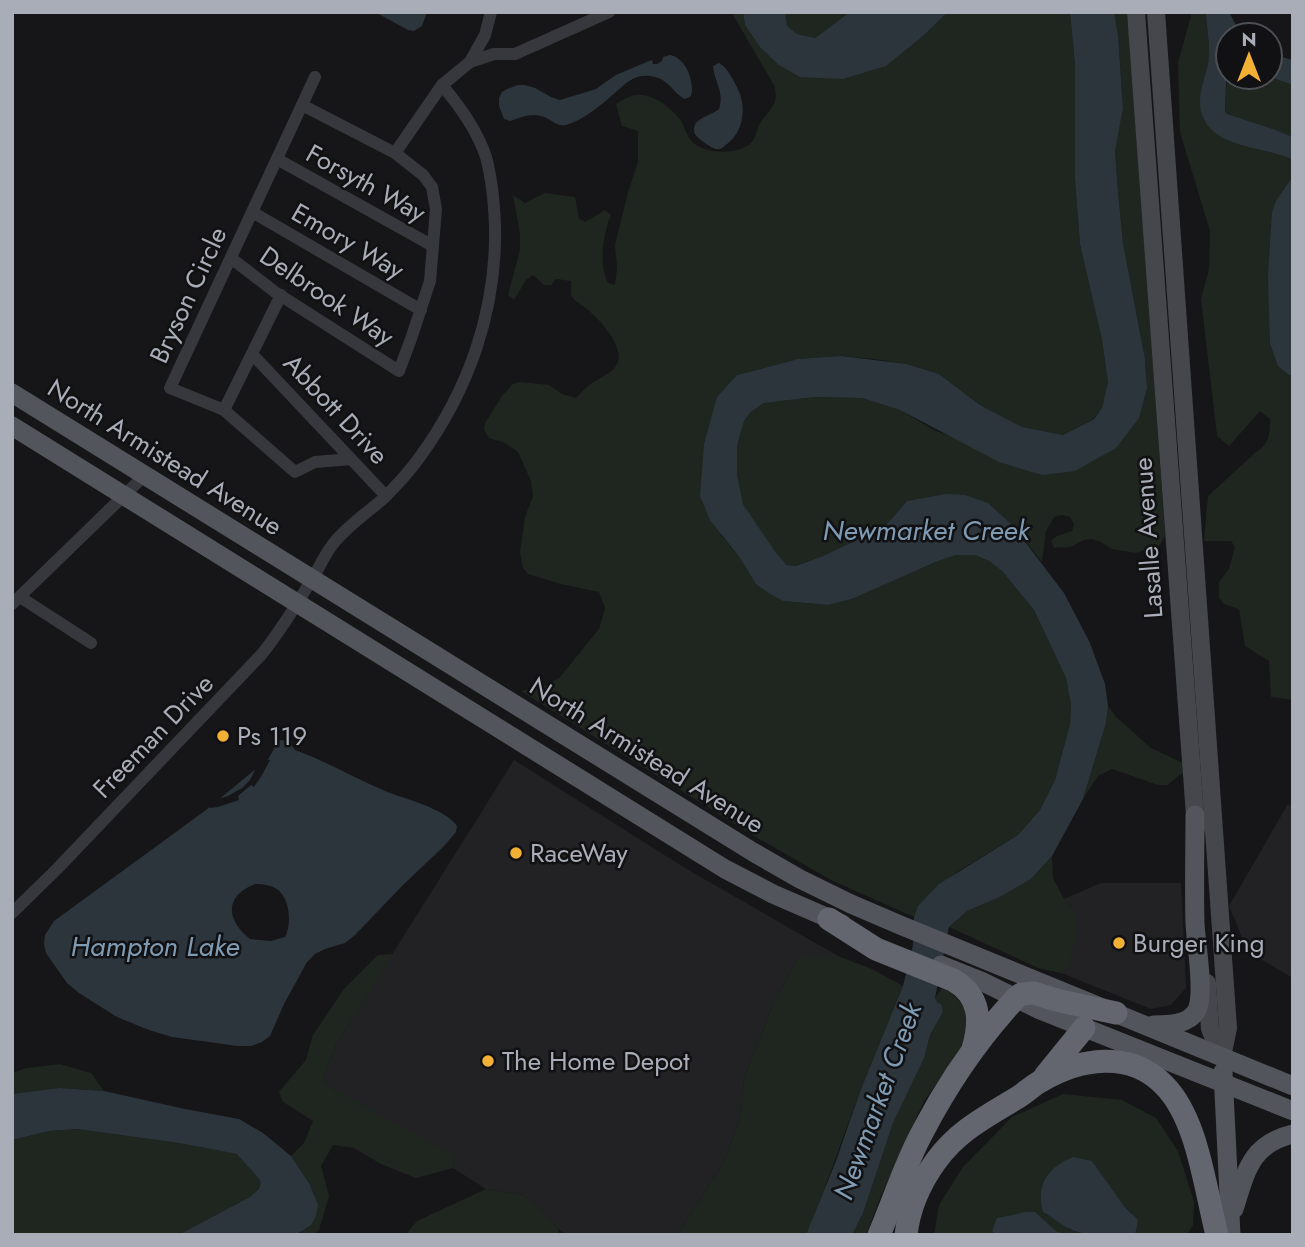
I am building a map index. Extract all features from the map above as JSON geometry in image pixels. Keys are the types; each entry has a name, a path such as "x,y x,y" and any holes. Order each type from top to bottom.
{"highway":[{"path":"829,919 876,949 891,950 948,973 967,991 976,1009 978,1032 973,1051"},
{"path":"880,1235 907,1163 939,1101 973,1051 1015,999 1034,993 1116,1013"},
{"path":"1041,1081 1084,1028"},
{"path":"906,1235 914,1201 924,1179 952,1142 969,1127 1041,1081 1072,1066 1100,1061 1116,1061 1145,1071 1164,1085 1180,1106 1226,1230"}],"main road":[{"name":"Lasalle Avenue","path":"1136,12 1210,1029 1222,1057"},
{"name":"Lasalle Avenue","path":"1156,12 1228,1028 1222,1057 1226,1230"},
{"name":"North Armistead Avenue","path":"12,393 800,879 900,925 1293,1086"},
{"name":"North Armistead Avenue","path":"12,426 725,870 829,919"},
{"path":"1144,1024 1182,1022 1193,1014 1199,1004 1195,922 1195,815"},
{"path":"948,973 1293,1111"},
{"path":"1226,1230 1246,1171 1255,1154 1270,1142 1293,1134"}],"street":[{"path":"470,62 485,35 491,12"},
{"path":"395,153 442,85 470,62 494,54 515,54 609,12"},
{"name":"Bryson Circle","path":"316,77 170,388 224,411 295,472 315,462 351,459"},
{"name":"Freeman Drive","path":"12,913 64,863 256,661 297,604 330,547 341,534 386,496 419,458 453,402 470,368 485,323 491,295 495,214 490,175 478,138 462,110 442,85"},
{"path":"302,106 395,153 423,174 432,187 436,209 430,281 421,310"},
{"name":"Forsyth Way","path":"277,159 433,246"},
{"name":"Emory Way","path":"252,212 421,310"},
{"name":"Delbrook Way","path":"230,258 275,292 398,371 421,310"},
{"path":"224,411 281,295"},
{"name":"Abbott Drive","path":"252,354 386,496"},
{"path":"91,643 16,600 144,476"}],"shaded area":[{"path":"733,12 743,12 745,25 760,47 924,35 948,12 1070,12 1075,64 1075,180 1080,244 1102,340 1108,382 1102,408 1093,419 1063,435 1021,427 980,405 939,374 907,364 874,359 841,356 798,359 737,375 721,535 770,594 783,601 828,605 852,599 938,561 956,555 975,555 1002,571 1034,610 1066,678 1071,705 1070,724 1055,780 1040,810 1018,835 958,871 918,906 914,917 831,880 754,836 521,691 548,685 560,677 599,629 605,608 599,592 528,574 523,568 520,552 525,517 533,496 531,481 518,452 505,443 489,438 484,430 485,423 513,384 520,382 549,385 562,394 576,398 616,366 618,352 605,328 571,296 571,281 556,279 551,285 544,285 533,275 526,280 514,300 508,295 520,250 513,195 525,203 545,193 575,197 579,219 585,222 605,210 611,215 602,258 608,283 615,285 615,245 638,162 638,131 622,126 616,104 635,95 655,98 677,116 696,145 721,152 738,150 751,143 760,123 775,102 774,85"},
{"path":"785,12 850,12 815,38 797,34 786,26"},
{"path":"1114,12 1126,12 1130,34 1165,535 1160,545 1136,553 1112,549 1091,539 1070,547 1054,548 1051,541 1072,531 1074,524 1070,517 1062,515 1054,517 1046,531 1042,562 1013,526 907,501 886,525 871,533 823,556 796,566 787,565 776,554 743,504 737,474 737,446 744,421 764,403 815,397 862,398 900,410 932,429 1042,475 1147,388 1145,359 1123,243 1118,192 1115,151 1123,107"},
{"path":"1192,12 1206,12 1209,50 1201,95 1204,121 1264,150 1293,159 1293,176 1287,185 1270,250 1268,275 1289,375 1293,376 1293,700 1271,697 1269,661 1245,646 1239,609 1224,604 1219,598 1219,582 1229,569 1235,547 1231,541 1204,541 1208,496 1264,446 1269,434 1270,419 1260,411 1229,446 1217,436 1201,299 1209,269 1210,231 1180,132 1178,63"},
{"path":"1284,82 1293,85 1293,137 1227,114 1226,91 1284,91"},
{"path":"1108,706 1116,717 1151,748 1185,764 1185,771 1167,785 1158,785 1112,769 1098,776 1083,799 1106,723"},
{"path":"514,760 685,868 840,957 799,957 774,1002 744,1078 741,1116 723,1164 677,1235 568,1235 558,1229 524,1195 486,1189 453,1168 454,1160 328,1086 323,1079 336,1044"},
{"path":"1288,804 1293,807 1293,978 1248,952 1229,906"},
{"path":"1052,856 1053,878 1074,911 1077,933 1068,968 1061,973 1038,968 949,927 967,911 1000,897 1031,879"},
{"path":"1101,883 1181,883 1186,988 1171,1005 1151,1009 1061,973 1068,968 1074,911 1064,899"},
{"path":"393,954 336,1044 323,1079 328,1086 448,1152 454,1160 453,1168 416,1178 381,1164 354,1148 333,1145 321,1166 329,1196 319,1230 312,1235 295,1235 301,1232 309,1183 291,1156 304,1143 313,1121 283,1102 279,1092 306,1060 313,1035 344,989 378,955"},
{"path":"799,957 840,957 872,969 903,986 861,1089 812,1222 806,1235 677,1235 723,1164 741,1116 744,1078 774,1002"},
{"path":"942,988 948,989 966,1009 969,1031 962,1049 924,1101 866,1235 852,1235 863,1213 893,1123 923,1058 930,1035 943,1012 935,998"},
{"path":"60,1064 91,1073 104,1091 59,1088 12,1094 12,1073 27,1068"},
{"path":"1063,1094 1122,1100 1156,1118 1178,1151 1194,1202 1193,1225 1187,1235 1135,1235 1136,1227 1131,1212 1092,1161 1051,1170 1043,1190 1043,1212 1070,1230 1088,1235 1057,1233 1035,1212 1006,1216 992,1231 995,1235 934,1235 939,1205 963,1167 1012,1117"},
{"path":"77,1129 238,1154 260,1180 260,1186 250,1197 178,1235 12,1235 12,1140 49,1131"},
{"path":"486,1189 524,1195 558,1229 560,1235 405,1235 417,1221"}],"water":[{"path":"375,12 427,12 422,26 414,31"},
{"path":"743,12 785,12 787,26 797,34 815,38 850,12 948,12 886,66 843,79 800,77 779,65 760,47 745,25"},
{"name":"Newmarket Creek","path":"1070,12 1114,12 1118,35 1123,108 1115,151 1118,192 1123,243 1145,359 1147,388 1139,418 1116,448 1075,471 1042,475 999,462 900,410 862,398 815,397 764,403 744,421 737,446 737,474 743,504 787,565 796,566 823,556 886,525 907,501 946,494 965,495 988,503 1013,526 1064,593 1090,643 1105,684 1108,706 1106,723 1083,799 1052,856 1031,879 1000,897 967,911 949,927 935,998 941,1004 943,1012 930,1035 924,1058 893,1123 863,1213 852,1235 806,1235 903,986 913,945 914,917 918,906 939,884 1018,835 1040,810 1055,780 1070,724 1071,705 1066,678 1034,610 1002,571 975,555 956,555 938,561 852,599 828,605 783,601 770,594 756,584 740,558 710,520 700,496 704,444 717,397 737,375 798,359 841,356 907,364 939,374 980,405 1022,427 1063,435 1094,419 1102,408 1108,382 1102,340 1080,244 1075,180 1075,64"},
{"path":"1206,12 1229,12 1234,21 1214,21 1214,91 1226,91 1227,114 1293,137 1293,159 1231,142 1207,124 1200,104 1209,45"},
{"path":"670,55 681,61 688,71 692,90 691,96 685,99 664,81 640,76 629,81 589,114 566,125 559,125 537,115 510,121 504,119 499,106 502,92 518,85 535,88 560,100 596,89 616,75 652,60 653,64 657,64 663,57"},
{"path":"1284,58 1293,60 1293,85 1284,82"},
{"path":"719,63 729,73 740,94 742,115 736,134 723,147 717,149 699,138 694,130 698,121 719,109 720,92 713,66"},
{"path":"1293,176 1293,376 1278,366 1270,343 1268,275 1272,213 1276,201"},
{"name":"Hampton Lake","path":"278,741 289,742 295,750 385,791 434,809 457,826 456,832 355,935 345,943 315,954 307,962 270,1036 262,1042 251,1046 238,1046 172,1037 117,1017 79,993 67,983 46,953 45,935 54,921 206,810 269,758","holes":["255,884 277,889 285,899 289,918 285,937 271,941 250,939 236,924 233,902 245,889"]},
{"path":"59,1088 104,1091 239,1119 263,1133 291,1156 309,1183 318,1205 316,1216 311,1225 295,1235 178,1235 250,1197 259,1188 260,1180 237,1154 179,1143 77,1129 49,1131 12,1140 12,1094"},
{"path":"1073,1157 1092,1161 1124,1206 1138,1220 1135,1235 1103,1236 1080,1233 1043,1212 1041,1193 1046,1178 1056,1166"},
{"path":"1035,1212 1057,1232 1072,1235 995,1235 992,1231 997,1218"}],"pier":[{"path":"267,755 266,759 270,760 262,775 254,787 251,785 238,796 239,800 218,807 206,806 211,801 242,788 250,780 261,759"}],"place":[{"name":"Ps 119","path":"223,736"},
{"name":"RaceWay","path":"516,853"},
{"name":"Burger King","path":"1119,943"},
{"name":"The Home Depot","path":"488,1061"}]}
